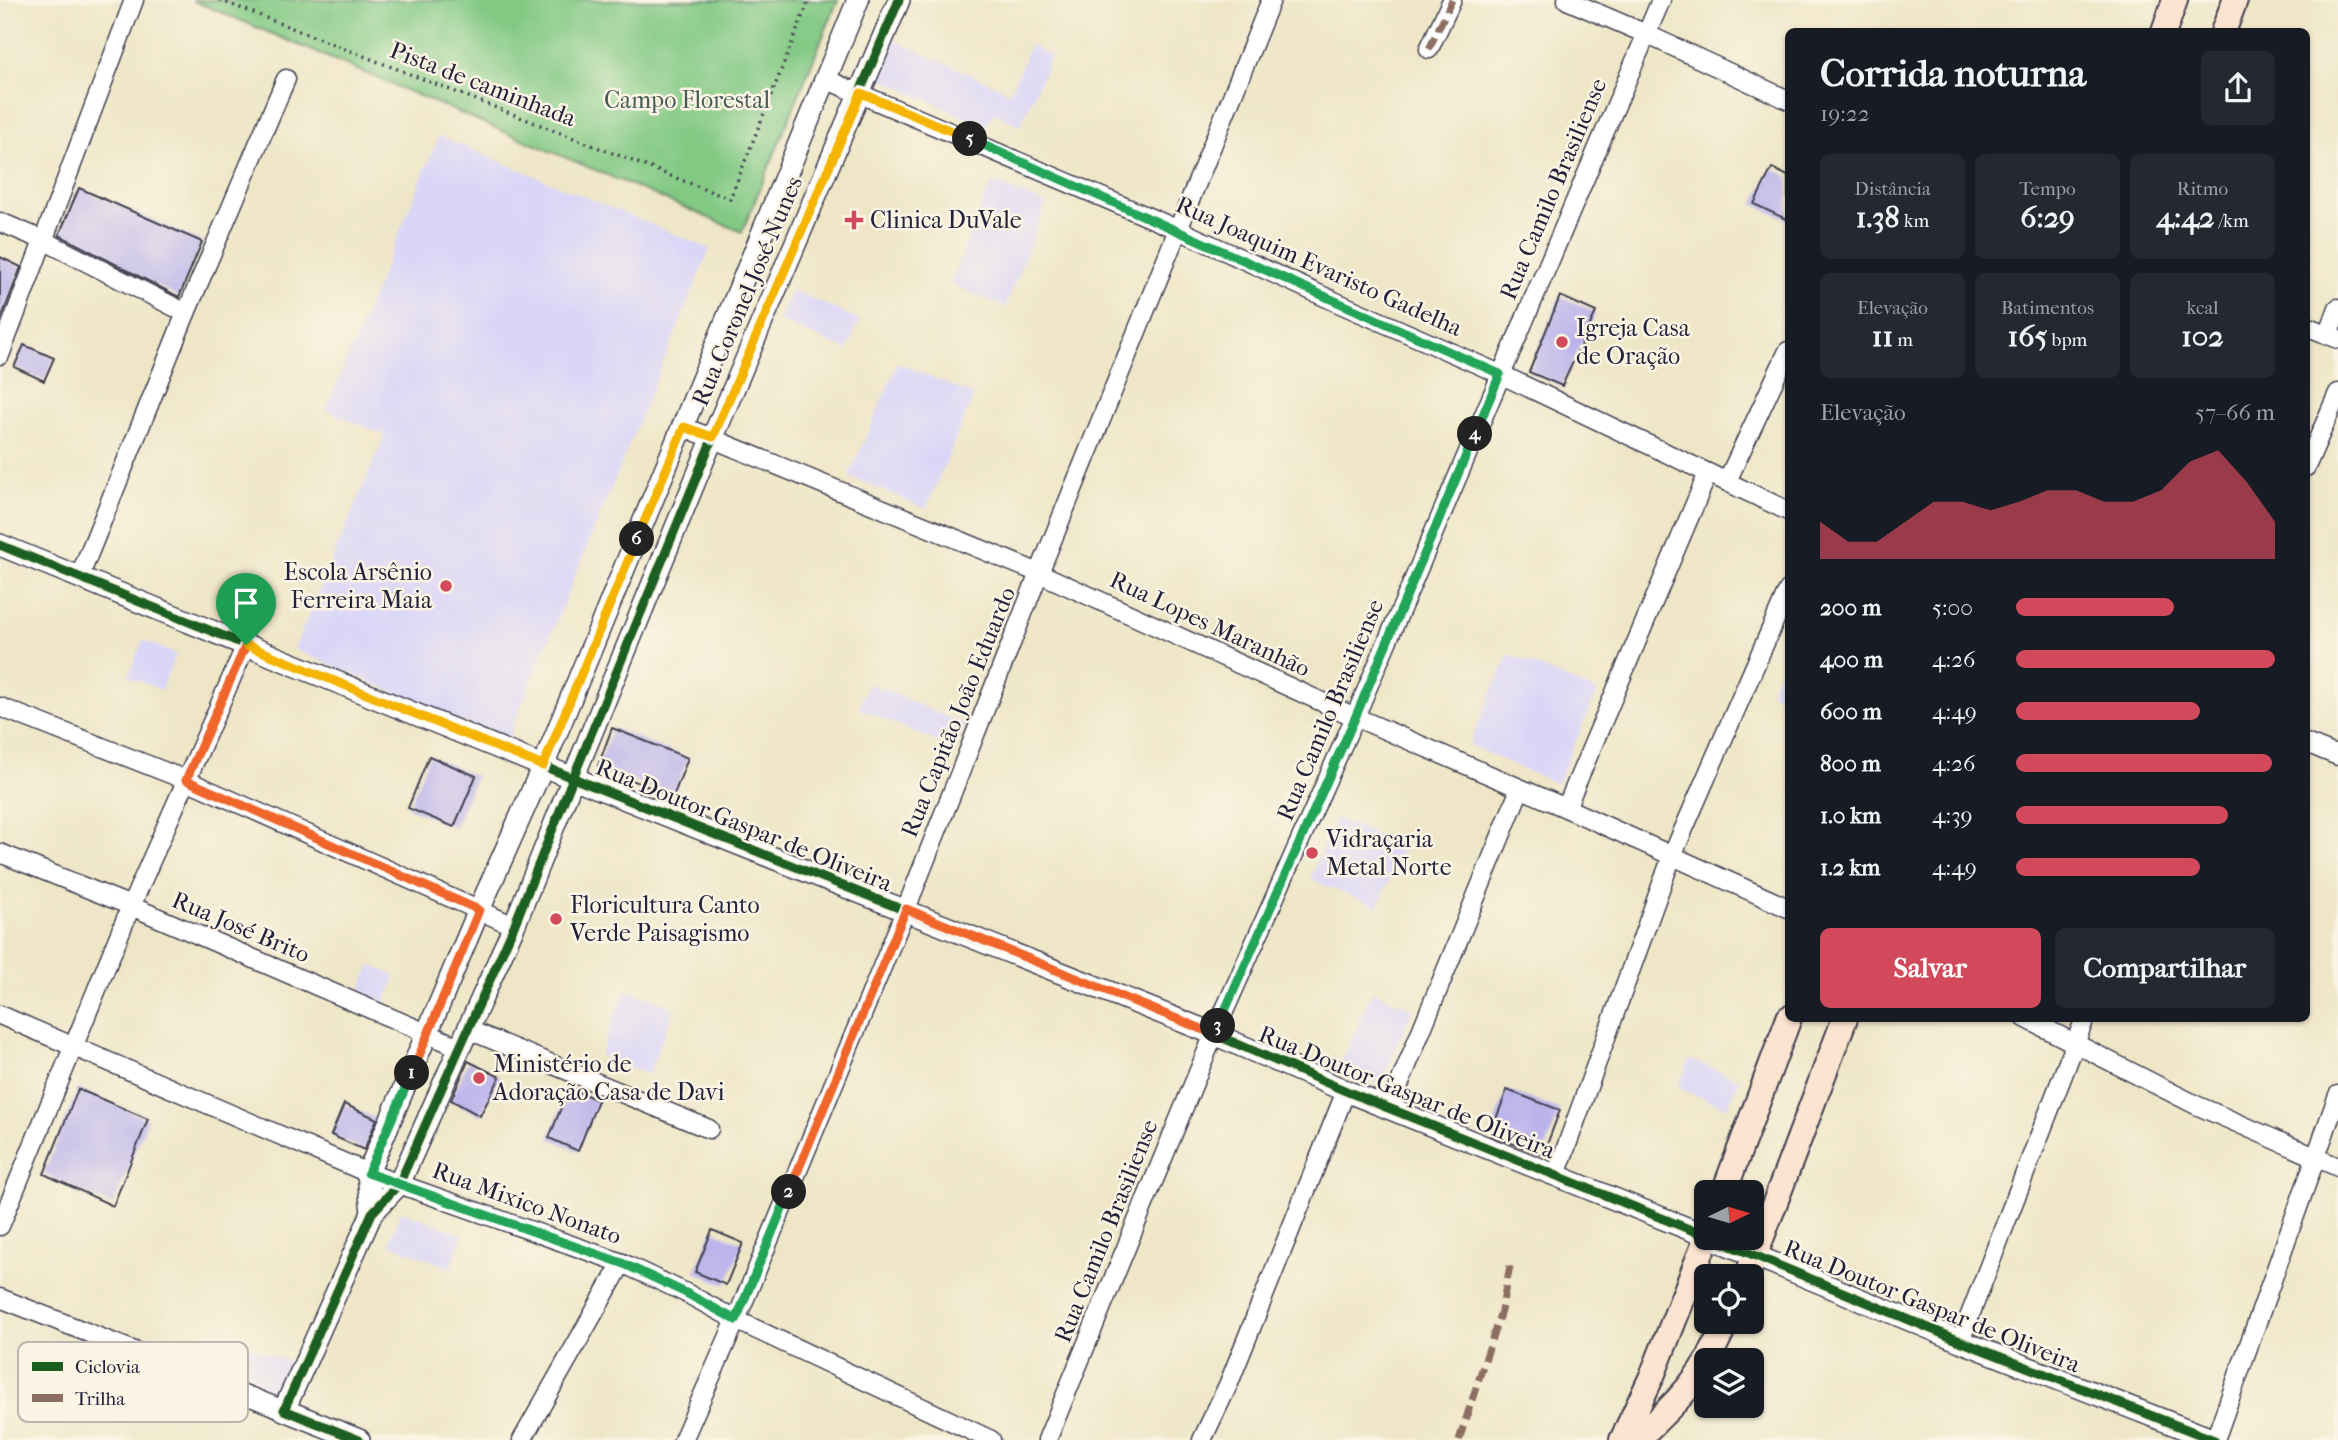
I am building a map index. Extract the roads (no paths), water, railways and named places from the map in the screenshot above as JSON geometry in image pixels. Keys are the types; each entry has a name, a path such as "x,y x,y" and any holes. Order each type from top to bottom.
{"main road":[{"path":"2165,28 2175,0"},
{"path":"2224,28 2235,0"},
{"path":"1728,1180 1788,1022"},
{"path":"1752,1264 1843,1022"},
{"path":"1622,1440 1652,1376 1702,1250"},
{"path":"1637,1440 1694,1378"}],"street":[{"path":"0,355 134,0"},
{"name":"Rua Coronel José Nunes","path":"368,1173 543,766 858,0"},
{"name":"Rua Coronel José Nunes","path":"372,1213 399,1184 465,1039 514,926 713,437 899,0"},
{"name":"Rua Capitão João Eduardo","path":"683,1440 736,1320 906,909 1271,0"},
{"path":"1429,49 1452,0"},
{"path":"1567,0 1785,99"},
{"name":"Rua Camilo Brasiliense","path":"1046,1440 1214,1034 1355,718 1661,0"},
{"path":"79,578 186,313 286,79"},
{"name":"Rua Joaquim Evaristo Gadelha","path":"825,79 1178,230 1500,374 1785,510"},
{"path":"0,222 43,240 186,313"},
{"path":"2310,328 2333,337 2338,308"},
{"path":"1727,481 1785,357"},
{"path":"2310,458 2338,393"},
{"name":"Rua Lopes Maranhão","path":"684,427 1039,573 1355,718 1566,807 1785,907"},
{"path":"1566,807 1708,473"},
{"name":"Rua Doutor Gaspar de Oliveira","path":"0,545 543,766 906,909 1694,1232"},
{"path":"1556,1175 1672,856 1785,597"},
{"path":"0,1226 131,906 246,645"},
{"path":"0,708 186,780 514,926"},
{"path":"2310,745 2338,757"},
{"path":"1390,1107 1520,789"},
{"name":"Rua José Brito","path":"0,853 428,1033 465,1039 709,1129"},
{"name":"Rua Mixico Nonato","path":"0,1015 368,1173 622,1263 991,1440"},
{"path":"2033,1022 2196,1105 2338,1167"},
{"path":"1960,1341 2083,1022"},
{"path":"1202,1440 1228,1383 1346,1091"},
{"path":"2215,1440 2338,1095"},
{"path":"284,1410 372,1213 368,1173"},
{"name":"Rua Doutor Gaspar de Oliveira","path":"1727,1250 1748,1264"},
{"path":"522,1440 622,1263"},
{"name":"Rua Doutor Gaspar de Oliveira","path":"1764,1271 1960,1341 2215,1440"},
{"path":"0,1297 113,1342"},
{"path":"248,1396 359,1440"}],"place":[{"name":"Clinica DuVale","path":"854,220"},
{"name":"Igreja Casa de Oração","path":"1562,342"},
{"name":"Escola Arsênio Ferreira Maia","path":"446,586"},
{"name":"Vidraçaria Metal Norte","path":"1312,853"},
{"name":"Floricultura Canto Verde Paisagismo","path":"556,919"},
{"name":"Ministério de Adoração Casa de Davi","path":"479,1078"}],"park label":[{"name":"Campo Florestal","path":"687,100"}]}
